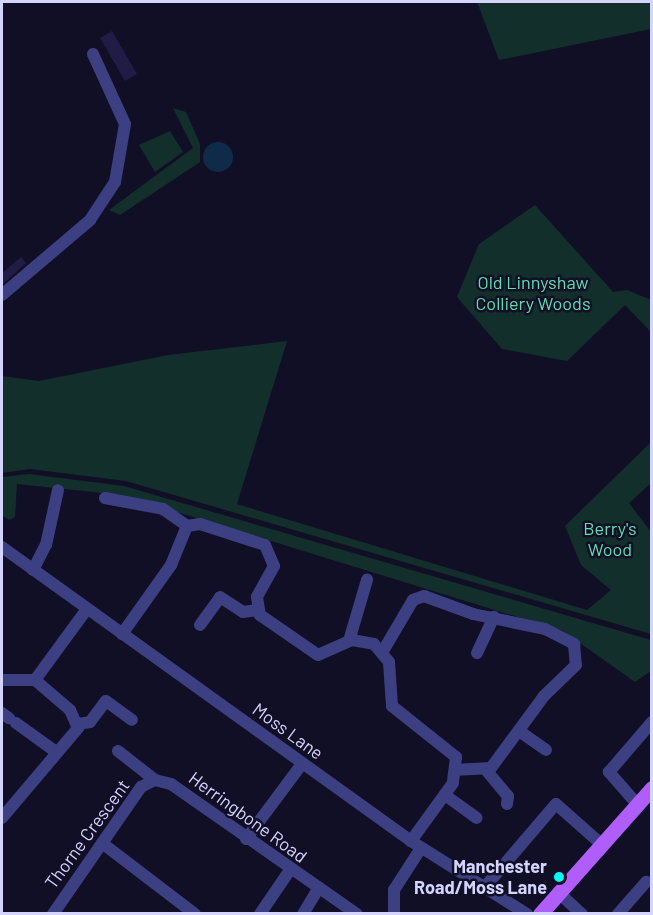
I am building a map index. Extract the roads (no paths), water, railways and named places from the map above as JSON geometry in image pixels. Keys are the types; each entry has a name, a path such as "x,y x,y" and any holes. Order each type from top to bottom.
{"main road":[{"path":"540,914 651,788"}],"street":[{"path":"2,295 90,220 115,182 123,160 125,124 93,54"},
{"path":"33,570 46,545 58,490"},
{"path":"105,498 163,509 187,526 200,524 268,549 273,572 257,597 257,610"},
{"path":"122,634 171,565 187,526"},
{"name":"Moss Lane","path":"2,547 416,845 527,914"},
{"path":"349,641 367,580"},
{"path":"200,625 220,597 243,612 257,610 309,653 325,653 349,641 366,641 383,651 392,674 392,706 450,750 458,770 394,890 394,914"},
{"path":"383,651 418,597 561,635 578,650 566,680 544,696 519,731 486,770 458,770"},
{"path":"35,680 87,609"},
{"path":"477,653 494,617"},
{"path":"2,677 35,680 78,724"},
{"path":"78,724 90,722 106,701 132,720"},
{"path":"9,718 56,752"},
{"path":"637,804 609,772 651,723"},
{"path":"2,818 56,752 72,739 78,724"},
{"path":"519,731 546,750"},
{"name":"Herringbone Road","path":"118,751 154,780 171,784 290,870 357,914"},
{"path":"246,839 302,764"},
{"path":"486,770 508,796 507,804"},
{"name":"Thorne Crescent","path":"53,914 141,787 154,780"},
{"path":"445,795 477,818"},
{"path":"485,887 556,804 601,844"},
{"path":"102,843 195,914"},
{"path":"260,914 290,870"},
{"path":"618,914 646,882"},
{"path":"303,914 318,889"},
{"path":"558,892 582,914"}],"water":[{"path":"218,142 229,146 233,157 229,168 218,172 207,168 203,157 207,146"}],"place":[{"name":"Manchester Road/Moss Lane","path":"559,877"}],"park label":[{"name":"Old Linnyshaw Colliery Woods","path":"533,293"},
{"name":"Berry's Wood","path":"610,539"}]}
